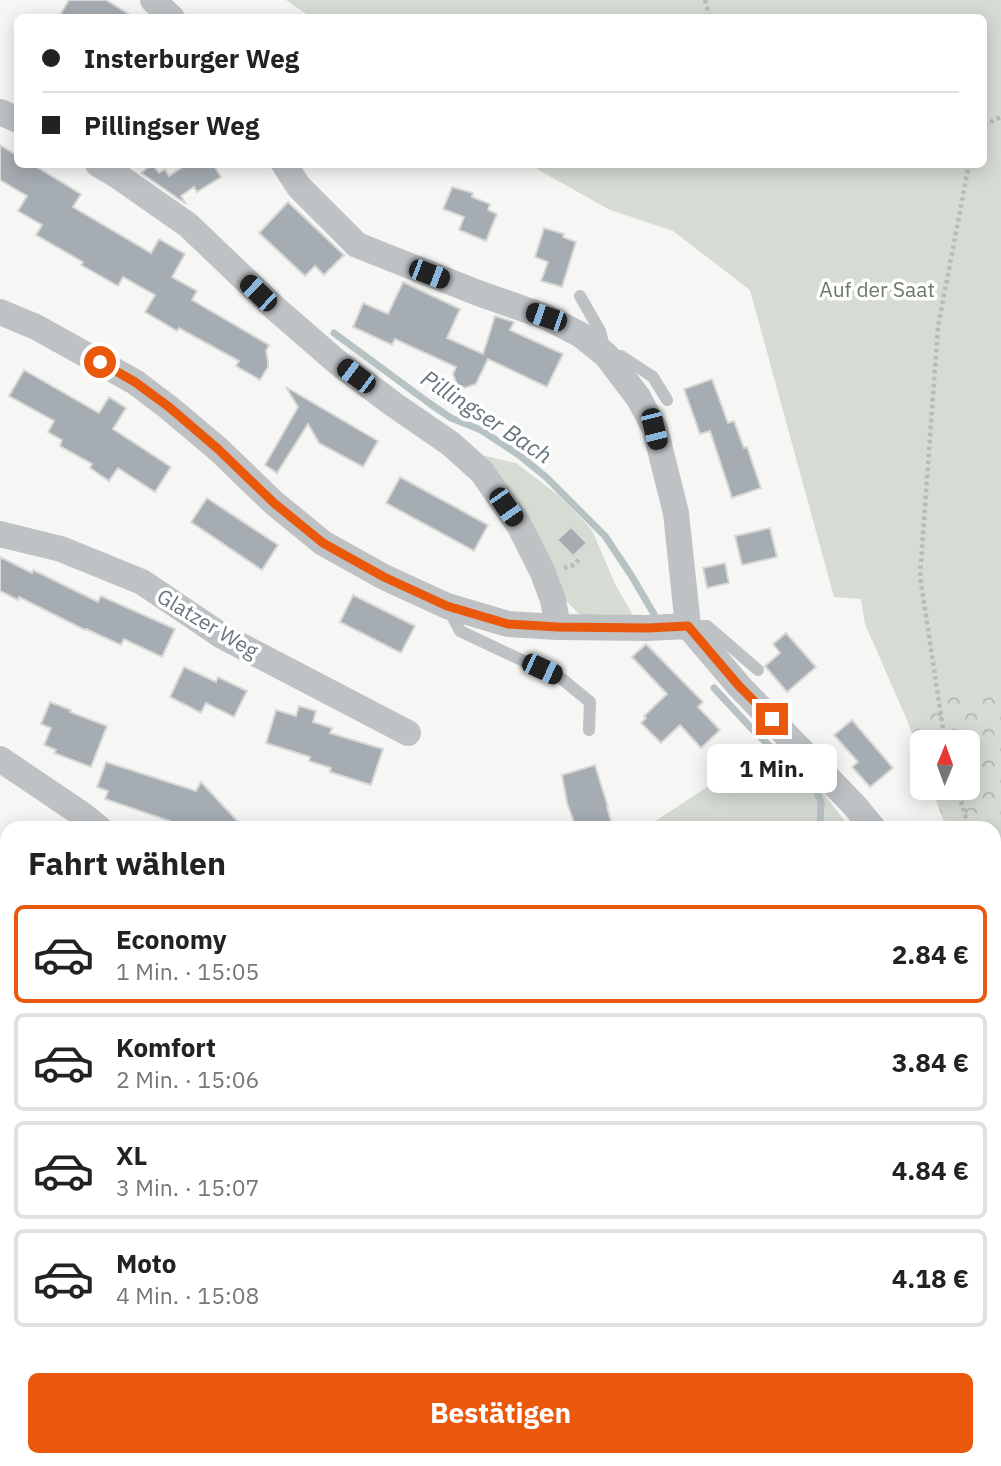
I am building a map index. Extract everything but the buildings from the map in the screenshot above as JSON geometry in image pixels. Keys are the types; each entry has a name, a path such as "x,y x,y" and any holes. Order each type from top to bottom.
{"street":[{"path":"153,0 168,14"},
{"path":"105,168 188,225 276,309 337,362 451,444 482,472 519,525 553,600 558,627"},
{"path":"287,168 299,187 357,246 546,317 581,335 606,355 638,397 654,429 676,513 688,626 739,686 867,821"},
{"path":"0,312 36,327 135,382 169,407 274,503 323,543 384,577 447,606 508,624 647,628 688,626"},
{"name":"Glatzer Weg","path":"0,534 61,548 142,582 222,636 408,733"},
{"path":"0,759 90,821"}],"lane":[{"path":"580,296 600,331 606,355 621,356 653,377 667,400"},
{"path":"447,606 460,631 562,679 590,702 589,730"},
{"path":"688,626 707,626 758,670"}],"path":[{"path":"943,730 920,576 937,327 968,168"},
{"path":"961,800 967,821"}],"green space":[{"name":"Auf der Saat","path":"286,0 1001,0 1001,821 989,821 976,800 980,800 980,730 957,730 931,702 907,720 865,624 861,599 834,597 750,290 673,231 608,209 535,168 987,168 987,14 306,14"},
{"path":"481,455 516,463 562,498 592,530 615,584 637,622 582,617 565,600"},
{"path":"942,693 1001,693 1001,821 944,821 936,800 980,800 980,730 911,730 907,720"},
{"path":"737,767 813,780 845,821 656,821"}],"waterway":[{"name":"Pillingser Bach","path":"334,333 451,418 481,430 546,477 605,536 654,614"},
{"name":"Pillingser Bach","path":"714,688 817,792 821,802 820,821"}],"route":[{"path":"100,362 135,382 169,407 274,503 323,543 384,577 447,606 508,624 647,628 688,626 739,686 772,719"}]}
